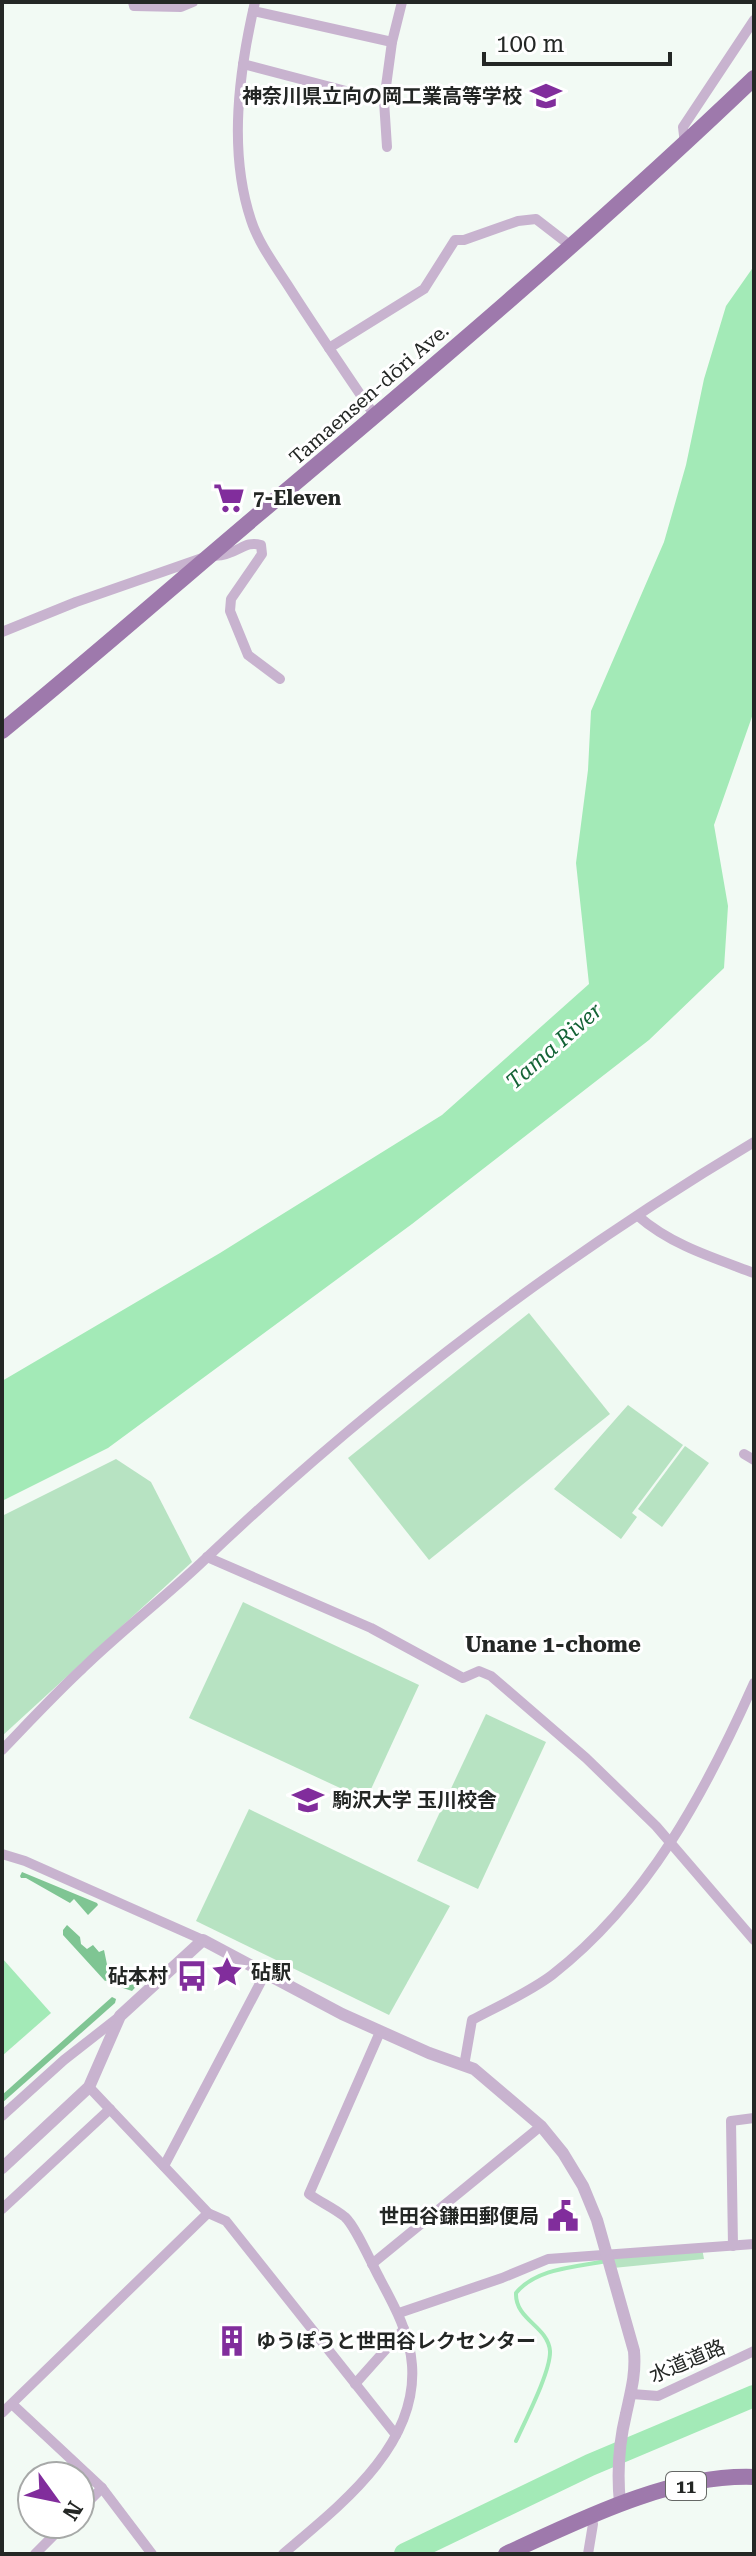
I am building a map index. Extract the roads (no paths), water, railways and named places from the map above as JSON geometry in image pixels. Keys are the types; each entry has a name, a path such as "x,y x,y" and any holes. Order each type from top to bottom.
{"main road":[{"name":"Tamaensen-dōri Ave.","path":"2,731 571,246 754,78"},
{"name":"11","path":"506,2554 589,2516 619,2497 703,2482 754,2477"}],"street":[{"path":"133,2 134,6 181,7 193,2"},
{"path":"387,147 384,101 392,42 402,2"},
{"path":"375,416 278,269 252,223 244,194 239,94 254,6 392,42"},
{"path":"685,144 683,127 754,20"},
{"path":"243,64 384,101"},
{"path":"329,348 424,289 455,240 464,240 518,221 536,219 571,246"},
{"path":"2,632 76,602 208,556 227,554 248,543 261,545 262,554 231,599 230,611 248,655 280,679"},
{"path":"2,1750 84,1666 300,1471 422,1370 638,1216 754,1142"},
{"path":"638,1216 656,1231 690,1249 754,1273"},
{"path":"207,1557 371,1628 463,1678 479,1671 491,1676 586,1758 656,1826 754,1940"},
{"path":"464,2066 472,2020 549,1977 588,1944 625,1905 671,1845 753,1691"},
{"path":"2,1854 25,1861 203,1940 380,2032 474,2069 541,2126 563,2153 583,2186 597,2220 634,2351 636,2373 618,2466 619,2497"},
{"path":"2,2116 64,2060 120,2016 203,1940"},
{"path":"164,2166 265,1974"},
{"path":"2,2168 89,2087 120,2016"},
{"path":"283,2554 353,2492 380,2460 396,2435 407,2406 412,2366 399,2313 346,2218 309,2194 380,2032"},
{"path":"89,2087 208,2213 226,2221 396,2435"},
{"path":"2,2209 110,2109"},
{"path":"733,2246 731,2121 754,2118"},
{"path":"372,2264 541,2126"},
{"path":"2,2413 208,2213"},
{"path":"399,2313 548,2259 754,2244"},
{"path":"355,2384 404,2329"},
{"name":"水道道路","path":"632,2394 658,2396 754,2351"},
{"path":"12,2404 102,2488 152,2554"},
{"path":"96,2494 102,2488"},
{"path":"588,2554 593,2524 589,2516"}],"water":[{"name":"Tama River","path":"754,266 754,711 714,825 728,906 724,968 649,1040 412,1224 108,1448 2,1501 2,1381 220,1253 442,1115 589,984 576,863 588,770 591,711 664,542 686,465 704,379 726,306"},
{"path":"2,1958 51,2013 2,2056"}],"waterway":[{"path":"516,2441 542,2383 550,2351 544,2335 521,2310 516,2293 545,2273 606,2261"},
{"path":"405,2554 590,2465 754,2396"}],"place":[{"name":"神奈川県立向の岡工業高等学校","path":"546,96"},
{"name":"7-Eleven","path":"229,498"},
{"name":"駒沢大学 玉川校舎","path":"308,1800"},
{"name":"砧駅","path":"227,1972"},
{"name":"砧本村","path":"192,1976"},
{"name":"世田谷鎌田郵便局","path":"563,2216"},
{"name":"ゆうぽうと世田谷レクセンター","path":"232,2341"}],"district":[{"name":"Unane 1-chome","path":"553,1644"}]}
